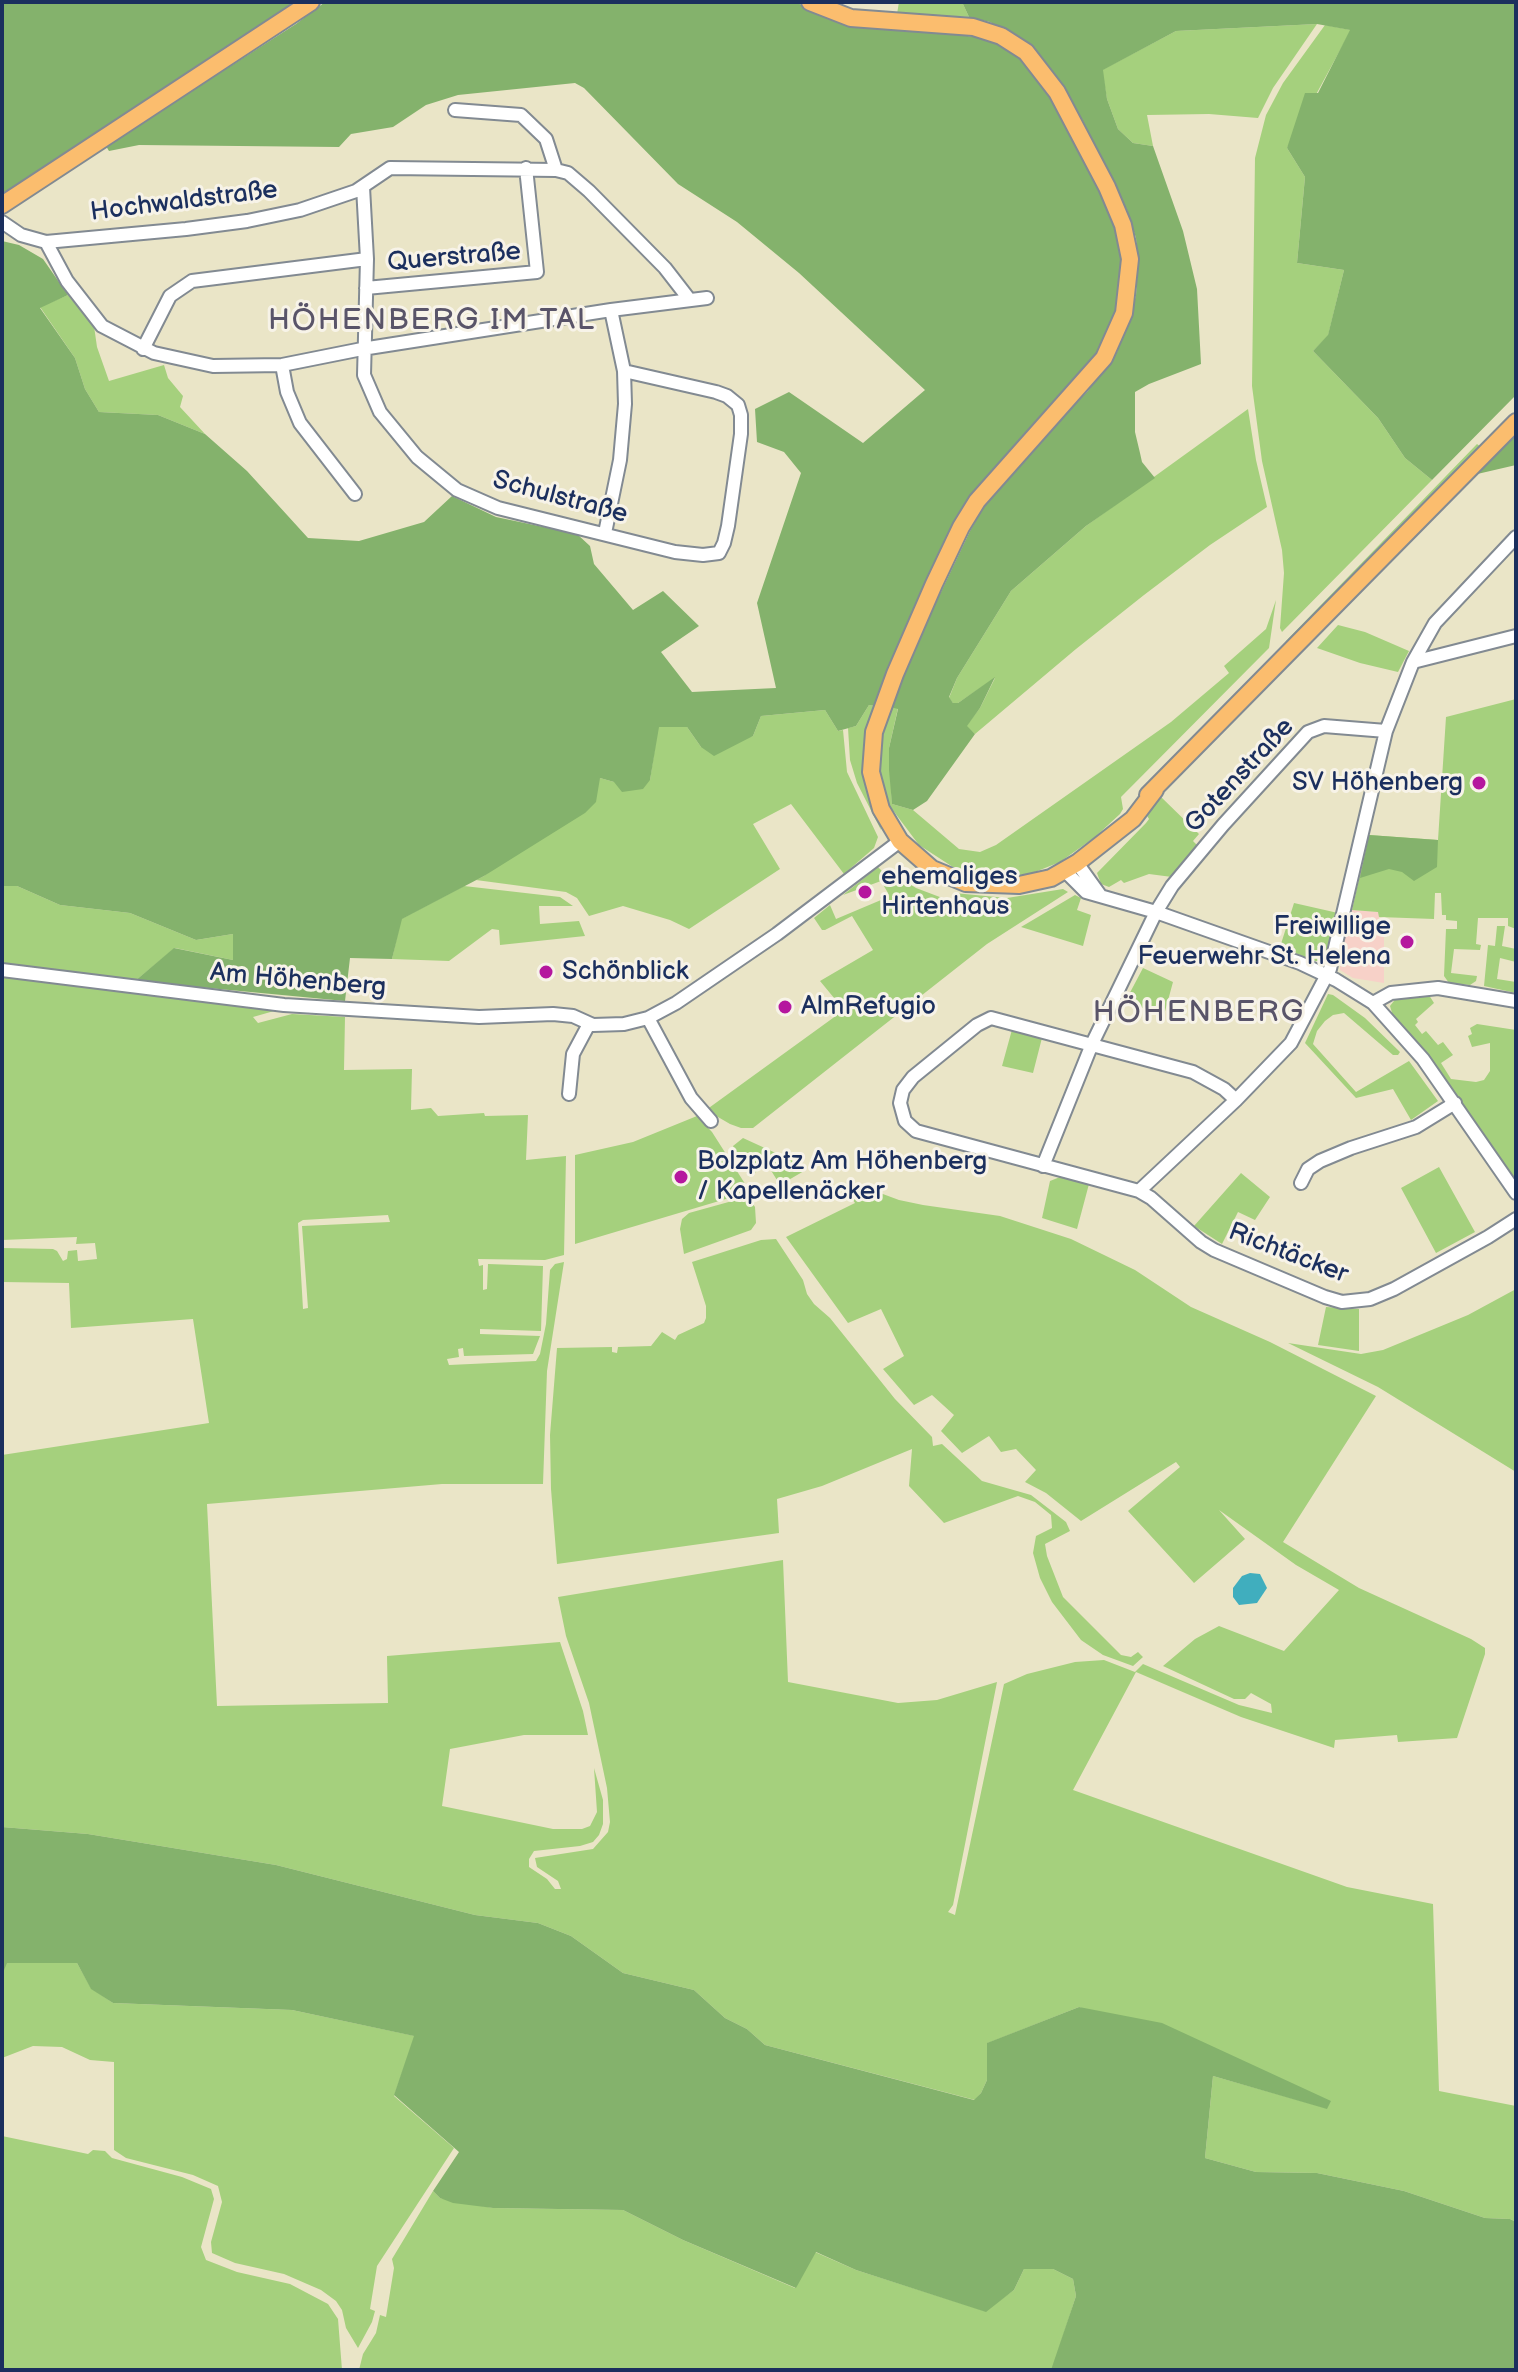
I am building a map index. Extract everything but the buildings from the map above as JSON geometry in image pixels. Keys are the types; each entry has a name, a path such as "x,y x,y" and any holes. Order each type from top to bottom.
{"main road":[{"path":"2,205 311,2"},
{"path":"810,2 851,18 973,27 1001,36 1026,52 1057,92 1107,187 1123,225 1130,259 1128,296 1112,344 1092,373 977,501 934,584 885,698 874,732 871,772 881,809 900,841 932,869 956,880 978,885 1029,884 1071,867 1117,828 1132,808 1155,790 1516,422"}],"street":[{"path":"455,110 521,115 546,139 556,170"},
{"name":"Hochwaldstraße","path":"46,242 247,221 300,210 363,187 390,168 556,170 568,173 589,191 665,268 689,299"},
{"name":"Querstraße","path":"366,288 537,272 526,168"},
{"name":"Schulstraße","path":"363,187 367,259 362,349 364,375 380,412 407,448 446,482 498,508 675,552 719,553 728,526 741,434 740,410 727,396 688,384 624,371"},
{"path":"2,222 21,235 46,242 58,268 95,318 112,332 143,349 172,359 213,366 282,365 362,349 707,298"},
{"name":"Querstraße","path":"143,349 170,296 192,281 367,259"},
{"path":"605,533 620,460 625,404 624,371 611,310"},
{"path":"282,365 287,392 300,423 355,494"},
{"path":"1236,1100 1224,1089 1193,1072 991,1018 977,1025 913,1077 903,1090 900,1103 908,1125 916,1131 1139,1191 1236,1100 1284,1054 1328,975 1386,731 1413,662 1435,623 1516,537"},
{"path":"1413,662 1516,636"},
{"name":"Gotenstraße","path":"1043,1166 1092,1044 1156,912 1172,886 1308,732 1324,726 1386,731"},
{"name":"Am Höhenberg","path":"2,970 275,1004 479,1017 565,1014 589,1024 615,1025 648,1018 676,1003 765,943 900,841"},
{"path":"1071,867 1100,895 1269,951 1328,975 1373,1003 1415,1049 1516,1193"},
{"path":"1373,1003 1391,993 1438,988 1516,1001"},
{"path":"648,1018 691,1098 711,1121"},
{"path":"569,1094 573,1054 589,1024"},
{"path":"1301,1183 1308,1169 1320,1161 1416,1127 1455,1103"},
{"name":"Richtäcker","path":"1139,1191 1214,1250 1342,1302 1360,1302 1394,1289 1516,1219"}],"shaded area":[{"path":"1352,910 1379,912 1379,935 1384,936 1384,983 1353,978 1340,970 1340,955"}],"green space":[{"path":"2,2 296,2 2,194"},
{"path":"325,2 796,2 823,17 846,24 931,30 992,40 1026,63 1045,87 1110,207 1121,245 1123,269 1117,308 1097,353 966,503 894,656 875,706 869,705 856,726 838,731 825,710 761,716 753,736 714,756 701,747 687,727 659,727 650,780 643,789 622,792 614,782 600,778 596,802 585,813 484,876 402,919 392,959 350,958 345,1001 135,981 174,948 233,960 233,934 196,940 130,913 60,905 17,886 2,886 2,241 19,245 43,259 68,295 40,308 75,358 85,389 99,412 158,415 205,434 247,471 308,538 359,541 424,522 452,496 496,517 577,534 590,546 594,564 633,610 663,591 699,626 661,652 692,692 776,688 757,603 801,473 784,452 757,442 755,409 789,392 863,443 925,390 799,273 737,222 678,184 584,88 575,83 458,95 426,105 393,127 351,134 339,147 139,145 109,151 106,146 296,24"},
{"path":"899,2 962,2 969,17 897,14"},
{"path":"962,2 1516,2 1516,395 1432,480 1405,458 1378,418 1313,351 1328,335 1344,270 1297,263 1305,177 1287,148 1305,93 1318,93 1350,30 1317,24 1176,31 1103,70 1107,99 1118,129 1133,143 1153,146 1183,231 1197,289 1201,364 1135,392 1135,432 1142,462 1155,478 1086,526 1011,591 957,678 949,697 953,703 958,703 995,677 967,726 975,734 927,801 913,810 892,804 889,770 889,748 898,709 890,707 910,657 987,501 1022,459 1088,391 1117,352 1136,295 1138,265 1136,238 1127,210 1083,121 1058,81 1039,55 1023,40 990,22 969,17"},
{"path":"1317,24 1273,88 1258,118 1209,114 1147,115 1153,146 1133,143 1118,129 1107,99 1102,70 1176,31"},
{"path":"1325,25 1351,30 1287,148 1305,177 1297,263 1344,270 1328,336 1313,351 1378,418 1405,458 1432,480 1282,632 1282,550 1262,461 1252,386 1255,158 1266,115 1283,83"},
{"path":"68,295 94,326 97,347 109,381 164,365 168,378 183,396 180,407 205,434 158,415 99,412 85,389 75,358 40,307"},
{"path":"1248,409 1267,507 1144,595 975,734 966,726 980,708 995,678 958,703 953,703 949,698 957,678 1011,591 1086,526"},
{"path":"1516,433 1516,465 1473,475"},
{"path":"1477,444 1481,447 1284,646 1286,641"},
{"path":"1276,600 1269,648 1121,797 1123,809 1120,814 1060,862 1030,874 1008,876 982,875 956,869 919,845 889,805 879,755 880,737 890,707 898,708 889,748 892,804 913,810 959,849 980,852 996,845 1171,722 1229,673 1224,666 1266,629"},
{"path":"1338,625 1365,632 1409,651 1398,672 1317,648"},
{"name":"SV Höhenberg","path":"1516,699 1516,929 1508,926 1508,918 1478,918 1476,944 1481,945 1480,950 1454,949 1451,973 1477,976 1476,981 1470,985 1449,983 1444,976 1446,929 1457,929 1457,921 1446,920 1446,915 1442,915 1441,893 1435,893 1434,919 1379,917 1378,912 1352,910 1369,835 1438,840 1446,717"},
{"path":"869,705 875,706 866,738 881,830 857,783 850,760 848,728 856,726"},
{"path":"825,710 838,731 843,730 847,772 878,837 874,848 844,874 791,804 753,824 780,869 689,929 623,906 589,916 577,898 566,892 476,880 600,778 614,782 650,780 658,727 687,727 701,747 753,736 761,716"},
{"path":"1160,796 1199,834 1193,841 1198,846 1172,877 1149,874 1124,883 1121,880 1109,887 1101,884 1097,873 1146,823 1149,819 1146,814"},
{"path":"1369,835 1438,840 1437,867 1414,881 1402,872 1389,869 1360,878"},
{"path":"878,867 916,888 953,902 954,893 1007,898 1063,889 1068,892 987,944 753,1128 730,1124 706,1110 844,1010 820,981 873,950 852,916 825,930 814,918 830,905 836,919 881,900 880,897 888,893 881,881 843,895"},
{"path":"2,886 17,886 60,905 130,913 196,940 233,934 233,960 175,948 135,981 2,965"},
{"path":"464,886 560,897 573,906 539,906 540,924 579,921 585,936 500,945 499,930 492,929 449,961 392,959 401,919"},
{"path":"1075,895 1081,898 1077,910 1091,915 1083,946 1021,927"},
{"path":"1294,903 1338,913 1327,957 1323,961 1315,961 1280,947"},
{"path":"1497,926 1505,926 1502,946 1516,949 1516,962 1500,958 1497,979 1516,982 1516,993 1484,986 1488,945 1495,946"},
{"path":"1143,968 1173,982 1164,1015 1125,1002"},
{"path":"2,977 274,1011 253,1017 258,1023 292,1014 345,1017 344,1070 412,1069 411,1110 431,1108 438,1116 484,1113 485,1116 528,1115 526,1160 566,1156 564,1255 545,1260 478,1259 479,1266 483,1265 483,1290 487,1289 488,1264 543,1266 541,1331 480,1329 480,1334 540,1336 533,1354 464,1356 463,1348 458,1349 459,1357 447,1359 449,1365 536,1361 546,1324 550,1270 555,1264 564,1262 547,1371 543,1484 442,1484 207,1504 217,1706 388,1703 387,1656 560,1642 588,1735 524,1735 450,1749 442,1806 553,1829 582,1829 590,1826 597,1812 594,1768 603,1800 603,1824 599,1835 593,1842 580,1846 534,1851 529,1859 529,1867 547,1879 555,1889 561,1889 558,1881 537,1867 535,1858 593,1849 608,1832 610,1822 607,1788 589,1703 566,1636 558,1597 783,1560 788,1682 898,1703 937,1700 997,1682 953,1905 948,1912 955,1915 1004,1684 1027,1674 1075,1662 1104,1660 1135,1672 1143,1664 1239,1705 1272,1713 1271,1704 1251,1693 1245,1699 1234,1699 1163,1666 1195,1639 1219,1626 1284,1651 1339,1590 1296,1565 1219,1510 1245,1539 1194,1583 1128,1511 1180,1467 1176,1462 1081,1521 1046,1493 1025,1482 1036,1470 1016,1449 1001,1452 989,1436 962,1453 941,1431 954,1415 932,1395 914,1405 883,1369 904,1356 881,1309 848,1323 786,1237 855,1203 850,1195 864,1187 899,1200 1000,1216 1071,1239 1135,1270 1191,1307 1270,1342 1376,1396 1283,1542 1359,1588 1485,1648 1457,1738 1398,1742 1397,1735 1335,1740 1334,1748 1241,1717 1136,1672 1073,1790 1347,1887 1433,1904 1439,2091 1516,2106 1516,2222 1485,2218 1404,2191 1317,2173 1256,2172 1205,2158 1213,2076 1326,2108 1079,2007 988,2043 987,2080 975,2100 765,2045 747,2029 725,2018 694,1990 623,1973 571,1936 538,1923 475,1915 276,1865 88,1834 2,1827 2,1455 209,1423 193,1319 71,1328 69,1283 2,1282 2,1248 53,1249 63,1261 67,1259 68,1251 77,1250 78,1261 97,1259 95,1243 76,1244 77,1237 2,1240","holes":["388,1215 390,1222 302,1226 308,1308 303,1309 298,1223 303,1220"]},
{"path":"1427,992 1434,1003 1416,1019 1418,1022 1415,1025 1422,1034 1426,1031 1438,1045 1443,1042 1453,1055 1441,1063 1451,1079 1476,1082 1484,1080 1490,1071 1490,1043 1472,1047 1468,1036 1472,1034 1470,1028 1477,1024 1516,1030 1516,1182 1438,1069 1393,1016 1390,1006 1397,997"},
{"path":"1328,994 1365,1018 1400,1052 1393,1055 1344,1013 1333,1015 1325,1021 1317,1031 1313,1044 1356,1092 1409,1061 1438,1101 1411,1120 1393,1089 1356,1098 1305,1043"},
{"path":"1013,1026 1043,1034 1033,1073 1002,1066"},
{"path":"697,1116 712,1132 749,1190 575,1244 575,1155 633,1142"},
{"path":"743,1138 804,1166 804,1171 780,1185 767,1164 749,1177 733,1146"},
{"path":"1439,1167 1475,1232 1436,1253 1401,1188"},
{"path":"1241,1173 1270,1197 1255,1220 1238,1212 1222,1244 1194,1226"},
{"path":"1060,1177 1089,1184 1077,1229 1042,1218 1050,1181"},
{"path":"743,1198 755,1207 756,1223 751,1230 684,1254 680,1229 682,1219 689,1213"},
{"path":"776,1239 803,1280 814,1304 830,1318 895,1399 932,1437 933,1446 942,1444 982,1481 1031,1495 1066,1522 1070,1531 1045,1544 1063,1597 1121,1655 1131,1657 1138,1652 1143,1657 1133,1666 1103,1655 1081,1640 1052,1602 1040,1578 1033,1553 1036,1536 1052,1528 1051,1515 1035,1502 1018,1496 944,1523 909,1486 912,1449 822,1486 777,1499 779,1533 557,1564 550,1435 557,1348 612,1347 612,1352 617,1353 618,1347 651,1346 662,1332 675,1340 678,1335 704,1323 706,1318 706,1306 692,1262 761,1240"},
{"path":"1516,1289 1516,1472 1378,1387 1288,1343 1361,1354 1383,1350 1468,1315"},
{"path":"1326,1307 1359,1309 1359,1351 1318,1345"},
{"path":"2,1827 88,1834 276,1865 475,1915 538,1923 571,1936 623,1973 694,1990 725,2018 747,2029 765,2045 974,2100 987,2080 987,2043 1079,2007 1162,2023 1331,2101 1327,2109 1213,2076 1205,2158 1256,2172 1317,2173 1404,2191 1485,2218 1516,2222 1516,2370 1051,2370 1076,2296 1073,2279 1053,2269 1024,2269 1014,2290 986,2312 856,2270 816,2252 796,2288 683,2240 623,2210 493,2208 453,2203 440,2198 433,2191 459,2152 394,2095 414,2036 292,2010 113,2003 91,1989 77,1963 7,1963 2,1975"},
{"path":"6,1963 77,1963 91,1988 113,2003 292,2010 415,2036 394,2096 454,2148 377,2266 370,2309 375,2311 358,2348 346,2328 342,2310 321,2290 284,2274 235,2263 212,2253 211,2242 222,2202 218,2186 193,2175 126,2158 114,2150 114,2062 90,2060 62,2047 33,2046 2,2058 2,1975"},
{"path":"2,2136 88,2154 93,2150 105,2151 112,2158 182,2177 211,2189 214,2199 201,2247 206,2260 237,2272 290,2284 328,2304 338,2319 342,2370 2,2370"},
{"path":"433,2191 440,2198 493,2208 623,2210 683,2240 795,2288 815,2252 856,2270 985,2311 1014,2290 1024,2269 1053,2269 1073,2279 1076,2296 1052,2370 359,2370 363,2354 376,2333 380,2315 386,2317 394,2268 392,2259"}],"water":[{"path":"1260,1574 1267,1588 1257,1603 1239,1605 1233,1597 1233,1588 1242,1576"}],"place":[{"name":"SV Höhenberg","path":"1479,783"},
{"name":"ehemaliges Hirtenhaus","path":"865,892"},
{"name":"Freiwillige Feuerwehr St. Helena","path":"1407,942"},
{"name":"Schönblick","path":"546,972"},
{"name":"AlmRefugio","path":"785,1007"},
{"name":"Bolzplatz Am Höhenberg / Kapellenäcker","path":"681,1177"}],"district":[{"name":"HÖHENBERG IM TAL","path":"432,321"},
{"name":"HÖHENBERG","path":"1199,1013"}]}
